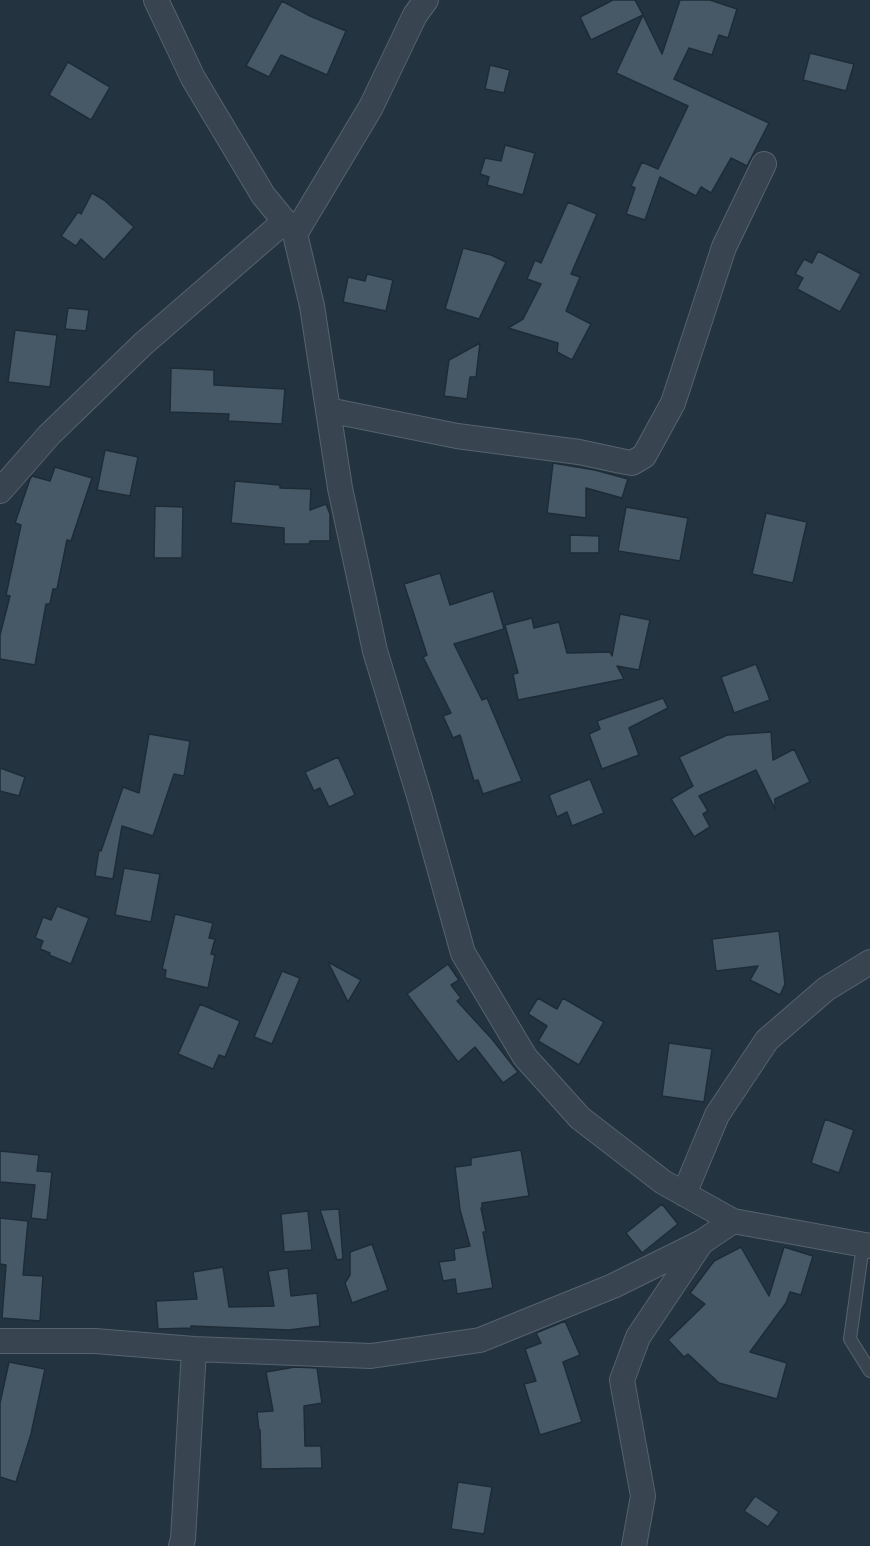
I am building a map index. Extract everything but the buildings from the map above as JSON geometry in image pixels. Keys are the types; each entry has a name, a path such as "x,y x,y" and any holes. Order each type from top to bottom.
{"street":[{"path":"156,0 193,78 263,195 290,228 312,306 339,488 375,651 463,953 525,1057 580,1118 663,1182 733,1221 867,1245"},
{"path":"0,492 49,435 143,344 290,228 371,107 415,15 426,0"},
{"path":"328,410 457,436 579,452 632,463 644,456 673,403 724,247 764,164"},
{"path":"684,1194 717,1115 767,1040 826,989 870,962"},
{"path":"0,1341 95,1341 194,1349 371,1356 480,1340 613,1286 702,1242 733,1221"},
{"path":"634,1546 643,1496 622,1380 638,1337 702,1242"},
{"path":"181,1546 194,1349"}],"lane":[{"path":"867,1245 850,1340 870,1371"}]}
